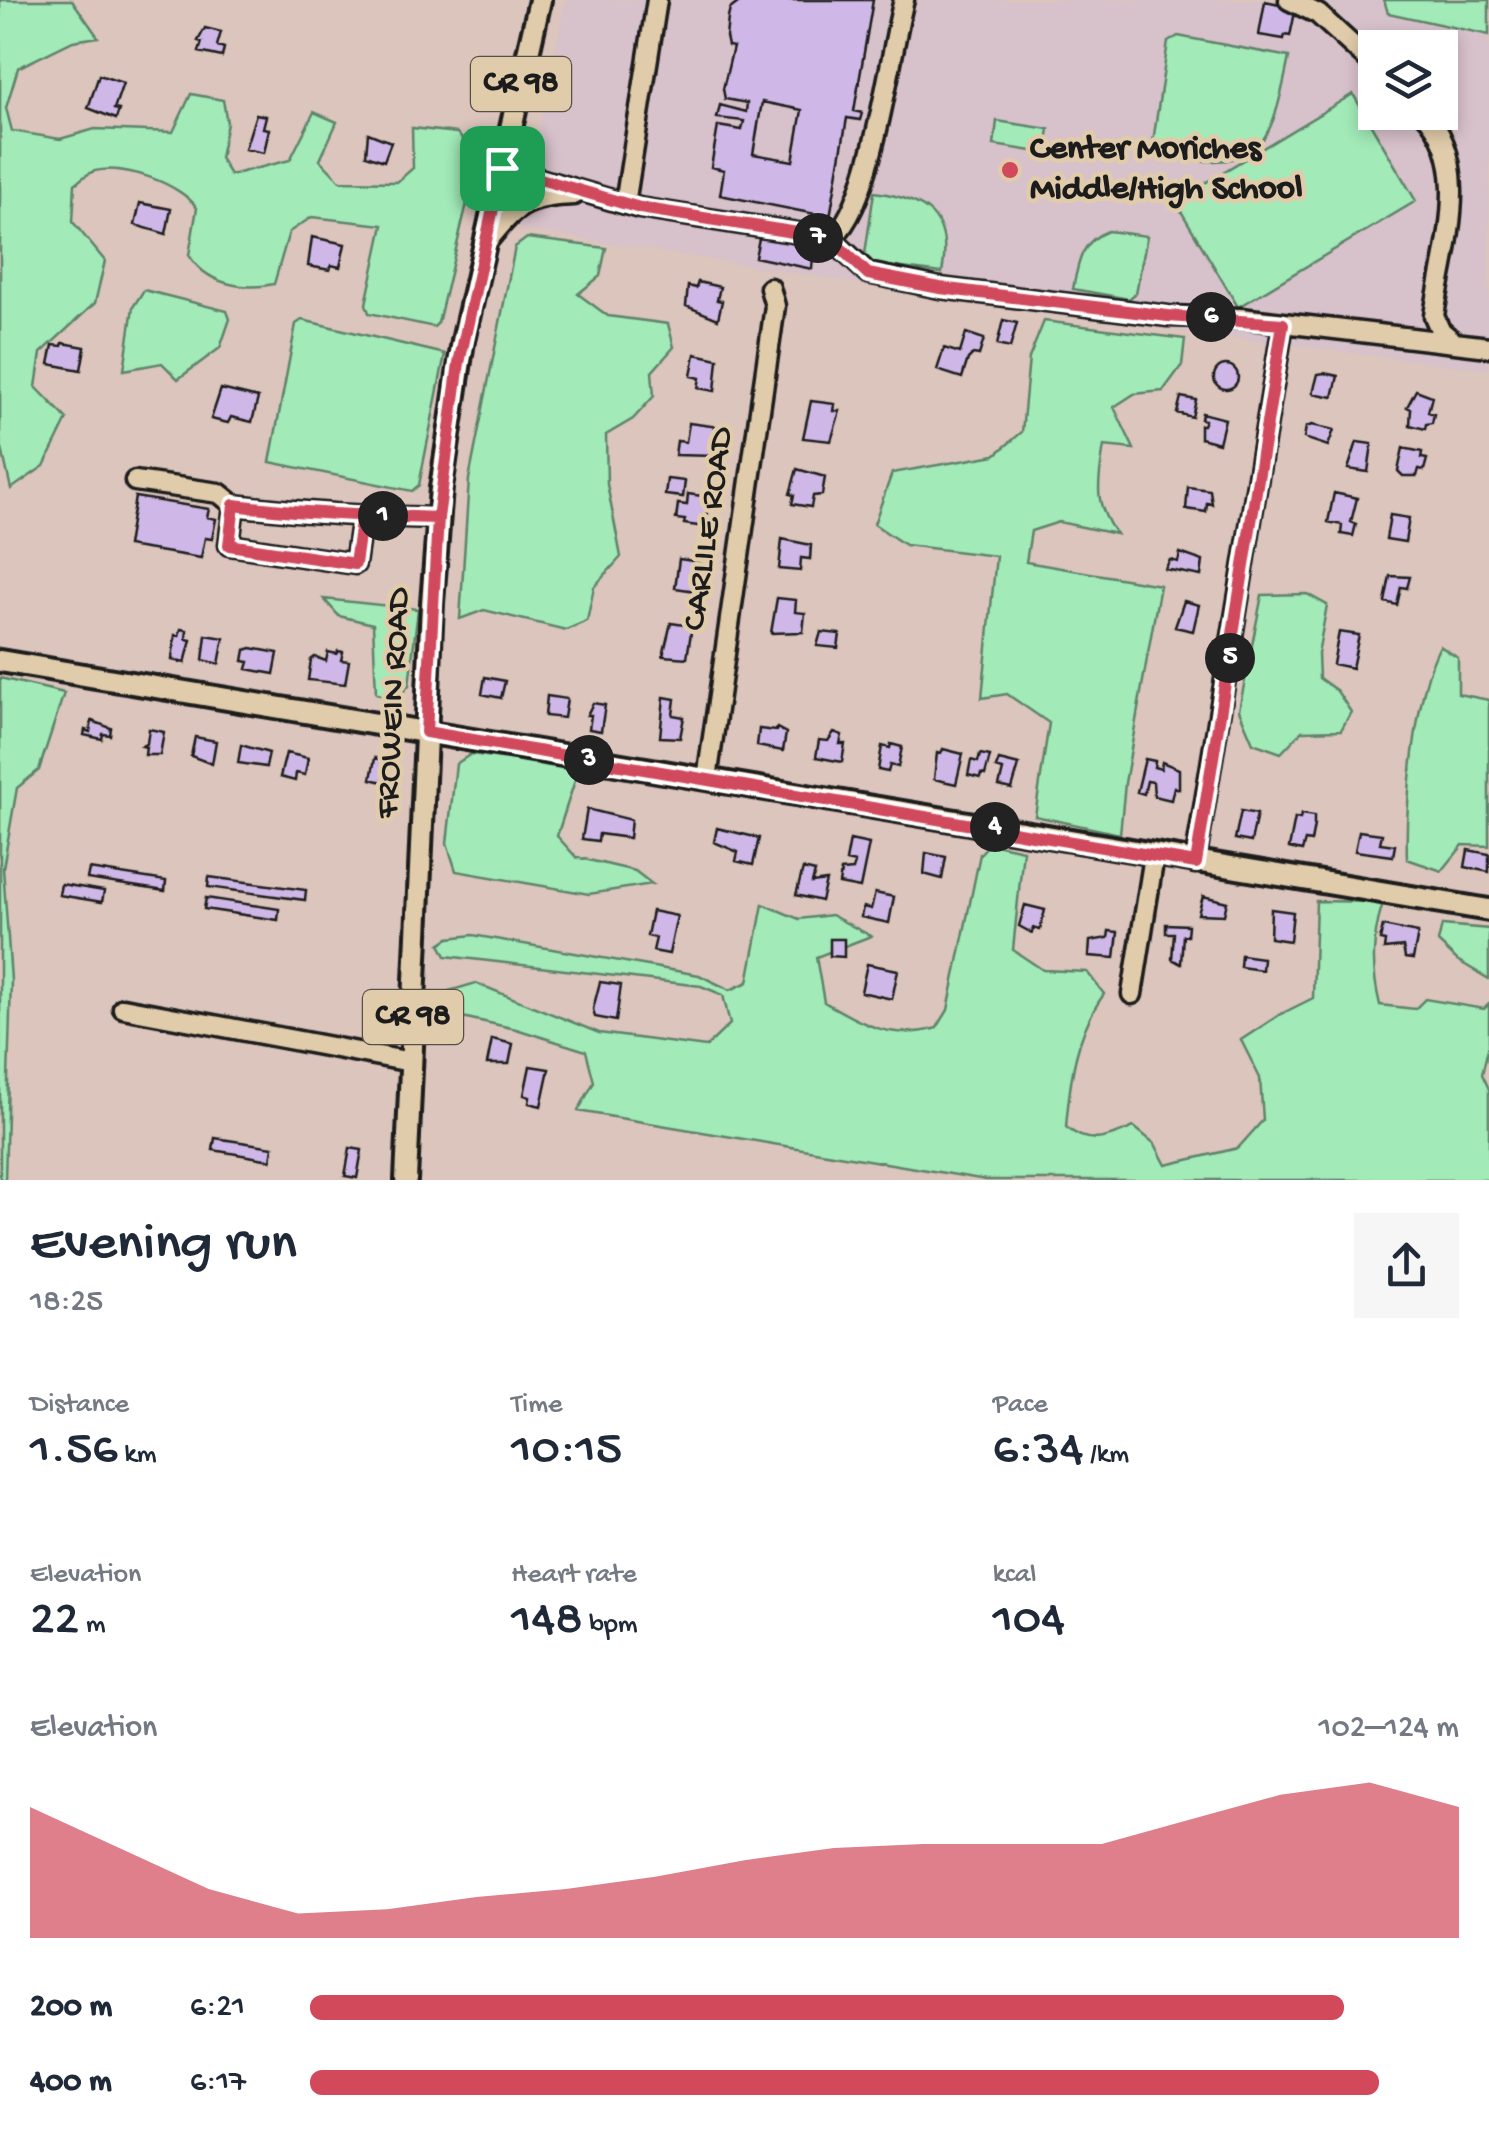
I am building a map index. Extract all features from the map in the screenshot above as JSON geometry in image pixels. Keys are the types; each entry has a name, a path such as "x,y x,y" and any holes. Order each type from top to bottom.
{"main road":[{"name":"FROWEIN ROAD","path":"406,1180 438,518 459,363 540,0"},
{"path":"0,661 1489,910"}],"street":[{"path":"625,204 657,0"},
{"path":"830,238 848,220 885,106 904,0"},
{"path":"1289,0 1318,14 1358,50"},
{"path":"1437,130 1450,156 1452,191 1434,316 1440,330 1454,342"},
{"path":"502,168 625,204 830,238 868,274 940,288 1168,316 1283,324 1489,348"},
{"path":"485,245 515,209 529,200 592,194"},
{"name":"CARLILE ROAD","path":"707,780 775,306 770,288"},
{"path":"1407,337 1422,330 1434,316"},
{"path":"1196,863 1283,324"},
{"path":"135,481 218,493 234,505 438,518"},
{"path":"234,505 229,545 355,564 362,515"},
{"path":"1132,994 1154,856"},
{"path":"123,1008 411,1062"}],"shaded area":[{"name":"Center Moriches Middle/High School","path":"566,0 1489,0 1489,370 1033,312 518,228"}],"green space":[{"path":"0,0 72,0 98,37 73,41 18,68 6,108 12,131 60,139 95,129 173,132 191,94 223,100 227,123 220,158 230,175 290,160 314,112 337,122 320,160 340,181 397,182 413,168 412,128 457,133 478,158 438,323 434,327 369,313 366,304 383,225 312,217 289,232 274,284 238,286 205,273 189,255 197,208 179,191 136,173 93,172 75,184 73,222 105,261 95,303 41,353 36,387 67,419 44,466 11,489 0,440"},
{"path":"1384,0 1489,0 1489,35 1388,13"},
{"path":"1178,36 1289,57 1274,118 1252,151 1214,161 1151,155 1168,42"},
{"path":"1353,94 1358,102 1358,130 1374,130 1416,201 1238,307 1175,201"},
{"path":"997,121 1049,129 1045,153 994,145"},
{"path":"874,192 908,200 932,214 943,237 942,273 871,264 865,254"},
{"path":"1108,231 1147,236 1136,293 1129,299 1073,289 1086,247"},
{"path":"527,238 606,248 600,276 578,294 608,316 668,324 674,347 652,372 654,396 633,419 606,435 607,484 621,557 594,587 587,621 566,630 484,610 460,619 469,479 515,247"},
{"path":"144,290 227,311 230,319 220,348 178,379 162,363 124,370 133,307"},
{"path":"302,320 445,354 419,485 412,491 270,462 296,324"},
{"path":"1044,321 1185,339 1182,365 1163,391 1134,394 1114,407 1134,449 1104,446 1099,492 1116,534 1059,522 1031,531 1026,562 1160,585 1125,783 1120,834 1035,816 1049,723 1007,694 982,698 996,556 905,545 874,524 892,473 995,455 1022,432 1029,358"},
{"path":"1307,594 1327,605 1318,654 1319,678 1337,691 1351,712 1341,730 1302,731 1281,753 1253,743 1239,710 1262,595"},
{"path":"324,599 418,609 409,685 395,701 376,693 373,624 339,616"},
{"path":"1440,646 1458,658 1458,694 1489,700 1489,846 1463,845 1442,871 1407,859 1410,780 1418,720"},
{"path":"0,678 64,693 39,770 17,788 3,868 11,980 5,1180 0,1180"},
{"path":"471,754 579,768 557,836 576,857 635,871 652,884 589,894 456,871 447,843 456,764"},
{"path":"990,843 1023,850 1013,950 1043,970 1087,972 1104,994 1081,1041 1072,1074 1066,1127 1083,1137 1099,1139 1134,1127 1155,1144 1166,1165 1238,1148 1263,1120 1260,1078 1241,1040 1313,998 1316,901 1383,902 1374,954 1380,1005 1415,1009 1425,999 1484,1009 1489,1004 1489,1044 1482,1074 1489,1089 1489,1180 986,1180 578,1111 594,1082 586,1051 516,1029 440,1012 449,991 476,983 599,1033 706,1047 730,1024 723,995 701,986 446,956 440,944 449,938 473,935 699,975 730,990 748,982 763,904 799,919 831,915 871,936 816,957 824,1002 891,1031 937,1028 948,1010 980,854"},
{"path":"1442,925 1489,929 1489,979 1457,960 1438,942"}],"building":[{"path":"742,0 873,0 854,111 862,113 860,120 847,118 830,217 720,195 724,170 711,167 718,126 742,130 744,121 717,118 720,105 746,112 747,103 725,99 723,89 733,47 728,46 726,37 730,9","holes":["762,102 802,110 793,161 753,154"]},
{"path":"1265,1 1289,6 1295,12 1290,36 1285,35 1284,39 1259,35"},
{"path":"205,28 221,32 217,46 224,48 222,57 199,52 202,42 198,41"},
{"path":"99,75 123,83 114,109 119,110 116,119 88,108"},
{"path":"256,114 266,116 263,128 269,129 264,153 245,149"},
{"path":"368,133 391,142 384,161 366,155"},
{"path":"140,203 171,209 166,234 135,225"},
{"path":"760,234 814,245 812,269 755,257"},
{"path":"312,237 345,244 340,267 331,265 330,270 308,266"},
{"path":"698,282 720,287 718,319 686,306 688,286 696,288"},
{"path":"1003,320 1017,323 1010,348 997,345"},
{"path":"966,333 984,339 979,355 968,359 962,378 937,370 944,348 960,353"},
{"path":"53,345 85,347 81,370 49,364"},
{"path":"695,354 718,359 715,391 698,388 700,378 691,376"},
{"path":"1226,365 1238,377 1226,389 1214,377"},
{"path":"1318,374 1338,376 1333,397 1313,393"},
{"path":"221,389 258,398 252,422 231,417 228,423 211,419"},
{"path":"1416,390 1432,396 1428,412 1434,414 1425,429 1410,425 1411,409 1407,407"},
{"path":"1181,397 1196,400 1192,417 1177,413"},
{"path":"811,401 835,404 834,411 840,411 831,441 803,438"},
{"path":"1202,413 1225,419 1219,443 1200,438 1200,425 1205,420 1201,419"},
{"path":"689,423 719,427 715,456 675,455 677,441 686,442"},
{"path":"1306,427 1334,430 1328,446 1304,438"},
{"path":"1357,442 1372,444 1368,472 1348,469"},
{"path":"1403,448 1422,452 1421,458 1427,459 1417,476 1403,476 1398,471"},
{"path":"797,469 825,477 822,495 813,496 811,507 792,504 794,495 790,494"},
{"path":"667,479 685,481 683,497 665,495"},
{"path":"1188,487 1210,490 1212,504 1207,503 1206,512 1186,509"},
{"path":"1334,493 1357,498 1351,522 1356,524 1353,536 1341,534 1342,525 1328,522"},
{"path":"688,494 709,497 705,527 676,519 678,504 687,505"},
{"path":"135,497 209,509 207,517 216,519 212,539 205,538 201,558 127,546"},
{"path":"1390,515 1409,518 1405,542 1386,539"},
{"path":"782,539 811,545 810,559 801,558 800,571 779,569"},
{"path":"1180,553 1203,561 1201,576 1165,569 1170,560 1178,562"},
{"path":"679,559 700,562 696,591 675,588"},
{"path":"1390,576 1410,577 1407,588 1401,587 1397,605 1385,602"},
{"path":"777,598 796,600 795,612 805,613 803,632 771,633"},
{"path":"1184,601 1199,605 1193,631 1175,627"},
{"path":"671,623 692,626 687,658 663,656"},
{"path":"181,629 187,630 186,639 191,640 185,663 172,660 175,635 179,636"},
{"path":"821,632 840,634 838,648 817,646"},
{"path":"1339,632 1359,635 1352,668 1333,664"},
{"path":"206,635 224,638 219,664 203,660"},
{"path":"245,650 278,653 274,674 247,669 249,662 243,661"},
{"path":"328,652 343,652 341,660 349,661 345,684 308,680 311,660 315,657 326,661"},
{"path":"485,677 505,681 501,698 482,694"},
{"path":"547,696 567,699 564,718 545,716"},
{"path":"664,697 675,699 673,715 684,717 680,738 660,737"},
{"path":"593,703 605,705 601,731 589,729 591,715 587,715"},
{"path":"92,721 111,728 110,735 103,734 102,739 84,735 85,730 90,732"},
{"path":"777,728 786,733 783,751 757,746 759,729"},
{"path":"149,729 164,732 160,755 145,755 146,747 142,746 147,743"},
{"path":"834,732 842,735 840,744 845,744 842,762 816,757 819,740 828,741"},
{"path":"195,737 216,741 212,764 191,756"},
{"path":"891,744 902,747 898,767 890,765 888,772 878,770 882,746 890,748"},
{"path":"241,745 269,753 266,767 238,763"},
{"path":"943,749 963,754 956,784 934,779 937,753 941,754"},
{"path":"286,753 308,758 305,775 296,773 295,781 280,777"},
{"path":"980,754 990,756 985,775 968,775 971,760 978,762"},
{"path":"375,758 390,762 383,782 371,779"},
{"path":"1145,759 1155,761 1154,767 1161,769 1162,762 1179,769 1179,789 1174,787 1171,800 1154,796 1153,782 1147,781 1144,794 1137,792"},
{"path":"999,760 1019,765 1012,789 999,786 1003,770 996,768"},
{"path":"587,809 631,820 629,838 599,834 598,841 582,839"},
{"path":"1241,811 1257,814 1251,842 1235,839"},
{"path":"1301,814 1314,816 1311,842 1305,841 1302,851 1289,848 1295,818 1300,819"},
{"path":"717,828 759,838 753,865 736,861 738,852 714,842"},
{"path":"1359,831 1382,834 1380,843 1395,845 1393,856 1355,851"},
{"path":"850,840 869,844 860,888 839,884 841,871 853,870 855,863 846,861"},
{"path":"1468,850 1489,854 1489,872 1465,867"},
{"path":"926,853 946,857 942,879 924,874"},
{"path":"89,869 166,881 165,891 87,879"},
{"path":"803,869 815,872 812,883 826,881 821,901 796,895"},
{"path":"209,877 306,890 305,900 208,887"},
{"path":"61,884 104,891 102,902 59,895"},
{"path":"875,893 894,897 889,923 861,917 863,907 871,909"},
{"path":"1203,896 1227,902 1224,915 1198,914"},
{"path":"206,898 279,909 278,920 204,909"},
{"path":"1025,905 1045,910 1040,930 1033,928 1032,933 1019,926"},
{"path":"1271,909 1293,912 1290,941 1270,938"},
{"path":"652,911 677,916 669,954 653,951 656,938 647,936"},
{"path":"1166,924 1188,925 1187,936 1183,935 1181,964 1172,959 1174,933 1166,933"},
{"path":"1383,926 1418,933 1413,959 1405,958 1403,947 1384,949 1385,941 1380,940"},
{"path":"1109,931 1118,932 1115,958 1089,956 1090,941 1108,938"},
{"path":"830,939 844,939 844,957 830,956"},
{"path":"1241,955 1263,958 1262,970 1240,967"},
{"path":"867,964 898,970 892,999 861,992"},
{"path":"600,982 621,985 616,1021 595,1017 593,1009"},
{"path":"492,1039 513,1044 509,1064 487,1064"},
{"path":"530,1066 549,1069 541,1106 529,1103 530,1097 524,1095"},
{"path":"215,1138 273,1147 271,1160 213,1150"},
{"path":"350,1148 362,1150 357,1178 345,1176"}],"place":[{"name":"Center Moriches Middle/High School","path":"1010,170"}],"route":[{"path":"502,168 459,363 438,518 420,518 362,515 310,514 234,505 229,545 355,564 362,515 438,518 426,732 1196,863 1283,324 1067,304 940,288 868,274 830,238 640,208 502,168"}]}
